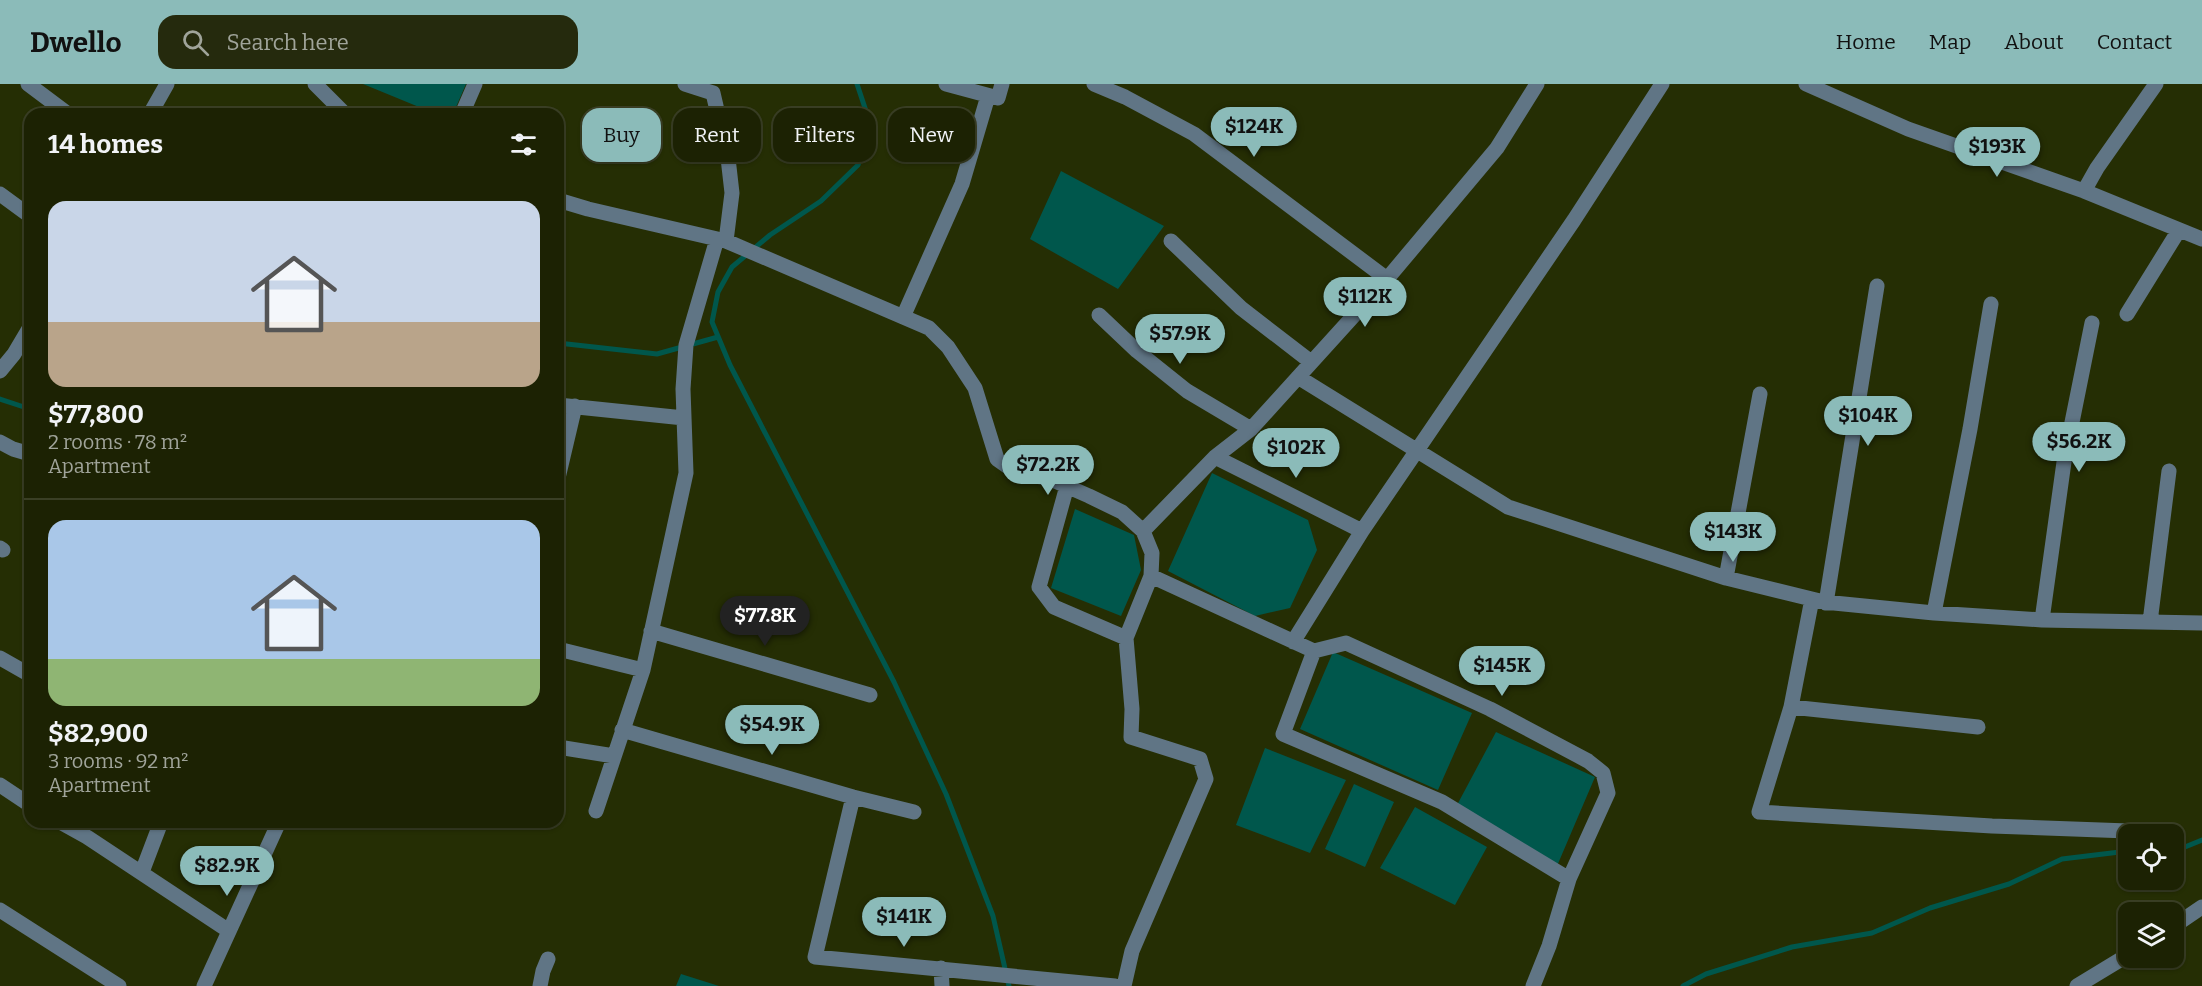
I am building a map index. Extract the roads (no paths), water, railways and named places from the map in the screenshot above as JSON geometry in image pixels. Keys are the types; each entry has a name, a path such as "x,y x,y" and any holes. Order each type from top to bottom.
{"street":[{"path":"28,84 60,108"},
{"path":"153,108 167,84"},
{"path":"315,84 339,108"},
{"path":"465,108 475,84"},
{"path":"596,811 643,670 686,473 683,389 686,345 721,240 732,193 728,158 713,93 685,84"},
{"path":"948,84 998,99 1002,84"},
{"path":"1094,84 1128,90 1194,134 1387,279"},
{"path":"1143,531 1215,457 1251,429 1387,279 1497,148 1537,84"},
{"path":"1293,642 1362,531 1574,220 1662,84"},
{"path":"1806,84 1908,129 2084,191 2202,239"},
{"path":"2084,191 2102,161 2156,84"},
{"path":"903,317 962,184 988,96"},
{"path":"0,194 24,212"},
{"path":"564,201 721,240 929,328 948,347 975,388 997,459 1017,472 1048,478 1122,513 1143,531 1152,553 1151,576 1126,638 1132,708 1131,737 1200,759 1206,779 1132,951 1124,986"},
{"path":"2127,314 2179,230"},
{"path":"1170,241 1241,308 1311,362"},
{"path":"1877,285 1819,601 1791,707 1759,812 1992,826 2118,831"},
{"path":"1934,613 1970,429 1991,304"},
{"path":"1099,315 1137,351 1187,391 1251,429"},
{"path":"2042,620 2064,462 2092,323"},
{"path":"0,371 24,337"},
{"path":"1298,377 1508,507 1726,578 1819,601 1934,613 2042,620 2202,623"},
{"path":"1726,578 1760,394"},
{"path":"564,405 684,418"},
{"path":"564,453 575,406"},
{"path":"0,442 24,452"},
{"path":"1215,457 1362,531"},
{"path":"2150,622 2169,471"},
{"path":"1066,486 1039,587 1054,607 1126,638"},
{"path":"1151,576 1314,651 1346,643 1490,709 1588,761 1603,773 1608,793 1569,879 1549,946 1533,986"},
{"path":"651,631 870,695"},
{"path":"564,650 643,670"},
{"path":"1314,651 1283,734 1442,802 1569,879"},
{"path":"0,658 24,672"},
{"path":"1791,707 1978,727"},
{"path":"622,730 853,797 914,812"},
{"path":"564,748 614,756"},
{"path":"0,785 24,801"},
{"path":"853,797 815,957 1115,986"},
{"path":"71,828 142,872 229,931"},
{"path":"142,872 160,828"},
{"path":"204,986 276,828"},
{"path":"2184,920 2202,908"},
{"path":"0,910 119,986"},
{"path":"540,986 548,959"},
{"path":"2077,986 2118,961"},
{"path":"941,968 942,986"}],"water":[{"path":"363,84 466,84 456,108 421,108"},
{"path":"1061,171 1164,226 1118,289 1030,239"},
{"path":"1212,473 1308,520 1317,550 1290,608 1255,616 1168,571"},
{"path":"1075,509 1134,535 1141,570 1121,616 1051,588"},
{"path":"1333,652 1472,713 1438,790 1300,729"},
{"path":"1496,732 1595,777 1557,866 1457,805"},
{"path":"1265,748 1346,780 1310,853 1236,825"},
{"path":"1354,784 1394,802 1365,867 1325,849"},
{"path":"1415,807 1487,847 1455,905 1380,868"},
{"path":"681,974 719,986 676,986"}],"waterway":[{"path":"857,84 871,126 858,165 821,201 770,235 732,267 718,292 712,322 730,365 894,682 946,794 993,916 1009,986"},
{"path":"564,344 657,354 718,337"},
{"path":"0,399 24,407"},
{"path":"2184,847 2202,840"},
{"path":"1683,986 1706,974 1792,947 1872,933 1930,908 2009,884 2062,859 2118,852"}]}
